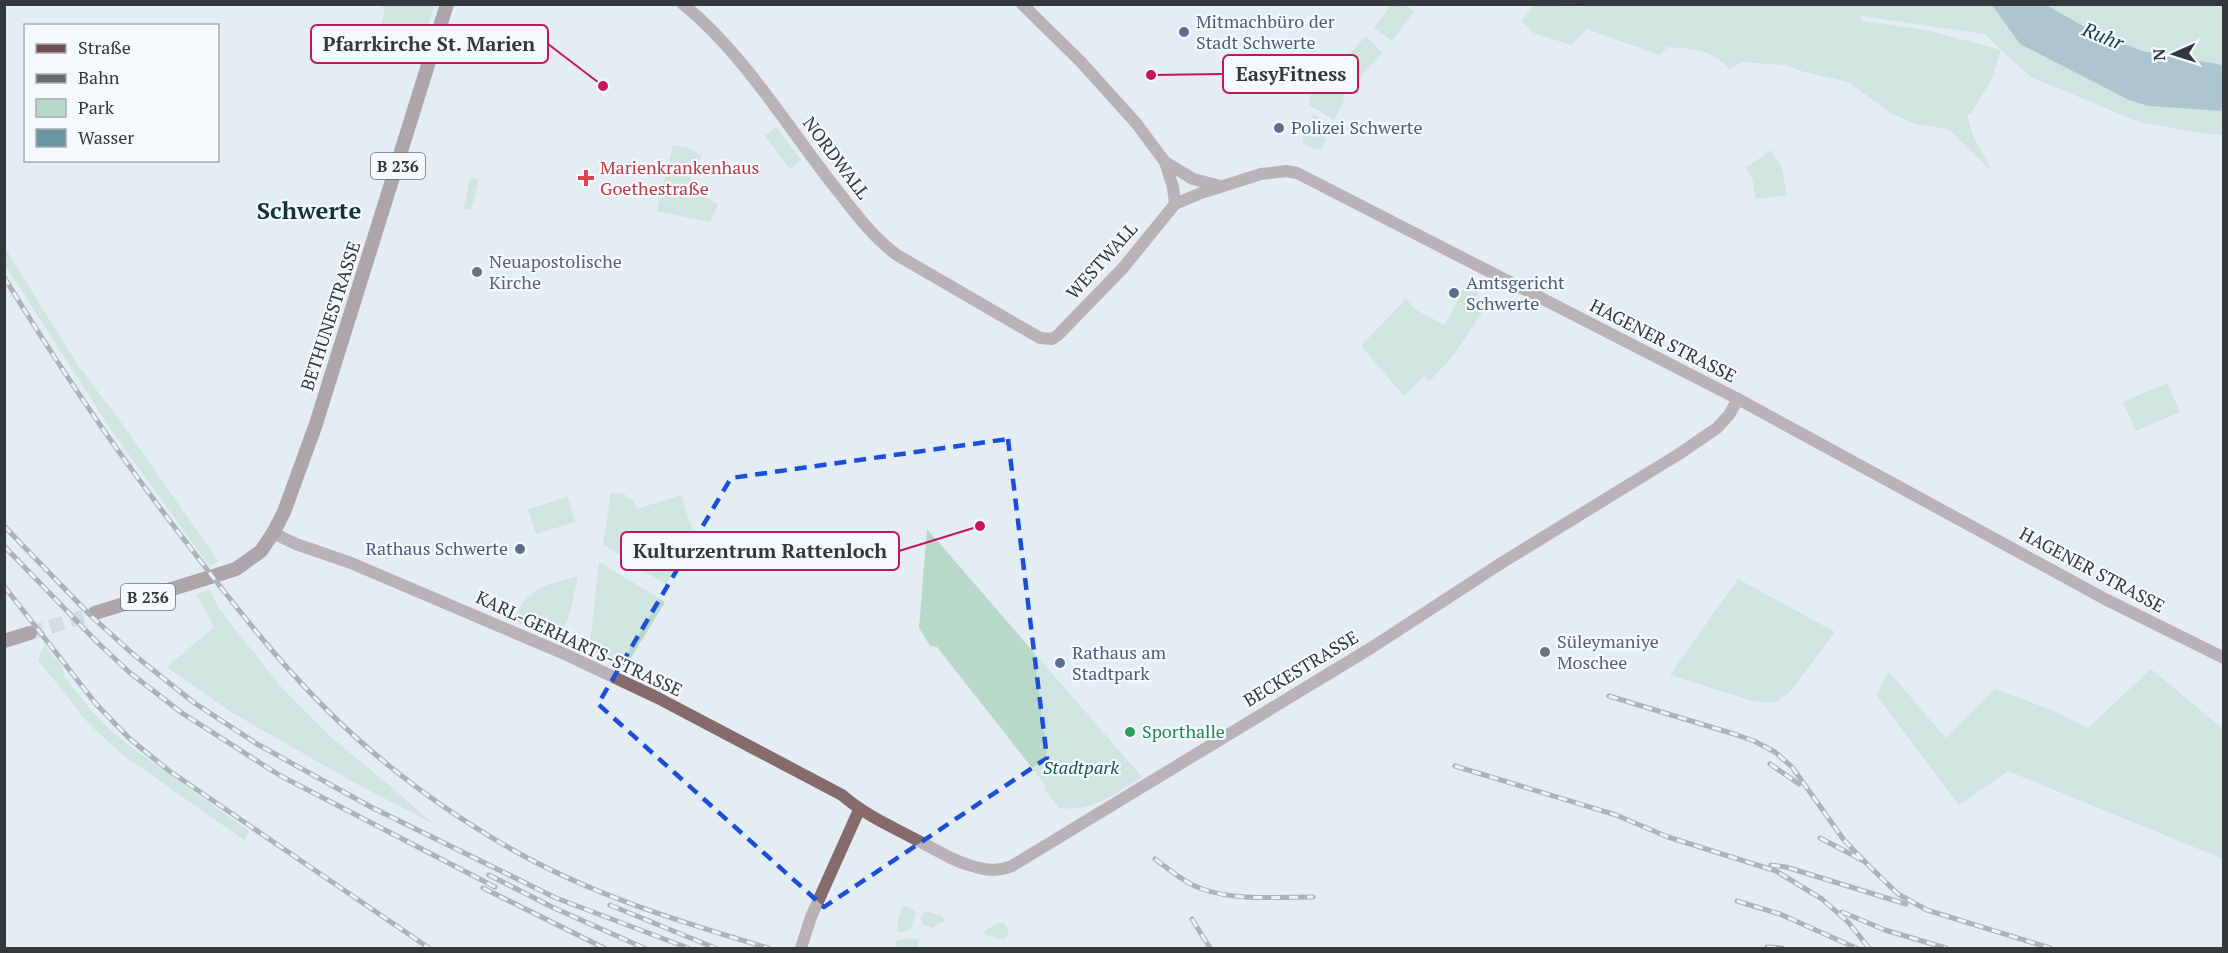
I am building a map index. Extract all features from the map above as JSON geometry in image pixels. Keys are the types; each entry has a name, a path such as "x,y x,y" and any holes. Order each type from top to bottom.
{"main road":[{"name":"BETHUNESTRASSE","path":"273,533 284,512 316,424 447,4"},
{"name":"NORDWALL","path":"683,4 705,22 770,100 825,175 882,244 1040,338 1052,339"},
{"path":"1022,4 1081,62 1121,106 1165,162 1173,187 1175,204"},
{"path":"1165,162 1193,179 1222,186"},
{"name":"HAGENER STRASSE","path":"1175,204 1222,186 1274,171 1297,173 1738,399 2105,599 2223,658"},
{"name":"WESTWALL","path":"1052,339 1123,268 1175,204"},
{"name":"BECKESTRASSE","path":"859,810 965,864 999,870 1012,866 1371,648 1503,562 1680,454 1718,428 1738,399"},
{"name":"B 236","path":"95,613 236,569 261,551 273,533"},
{"name":"KARL-GERHARTS-STRASSE","path":"273,533 296,544 351,563 512,631 658,698 842,795 859,810"},
{"path":"4,641 30,633"},
{"path":"801,948 811,917 859,810"}],"highlighted area":[{"path":"1008,439 1047,758 824,907 598,704 731,478"}],"green space":[{"path":"1590,4 1992,5 2020,44 2129,100 2148,106 2223,111 2223,135 2139,122 2031,77 2001,50 1992,79 1970,114 1967,113 1972,134 1992,171 1948,129 1915,124 1891,113 1848,82 1804,72 1785,65 1742,62 1730,69 1716,57 1702,51 1668,47 1659,55 1587,29 1571,45 1534,33 1521,21 1535,5 1583,7","holes":["1860,16 1985,34 2001,50 1926,30 1863,21"]},
{"path":"380,5 434,5 422,47 379,33 385,9"},
{"path":"1391,5 1405,5 1414,11 1392,41 1374,28"},
{"path":"2046,5 2223,5 2223,65 2142,51 2092,31"},
{"path":"1366,36 1382,53 1353,85 1335,70"},
{"path":"1328,80 1343,91 1344,101 1334,120 1309,105 1311,92"},
{"path":"1314,115 1318,116 1319,123 1325,122 1329,129 1322,148 1315,150 1302,142 1309,120"},
{"path":"776,127 801,160 790,169 765,136"},
{"path":"673,145 686,147 702,155 686,188 718,204 710,222 657,211"},
{"path":"1771,150 1782,168 1787,195 1756,199 1752,177 1746,168"},
{"path":"470,178 479,180 471,210 464,208"},
{"path":"5,248 77,364 123,425 219,562 209,566 112,431 5,265"},
{"path":"1469,278 1483,284 1476,297 1488,304 1453,356 1430,381 1424,376 1404,396 1361,346 1406,299 1416,310 1445,325"},
{"path":"2167,383 2180,412 2136,431 2123,402"},
{"path":"611,493 625,494 633,500 636,507 640,508 681,495 694,535 666,585 603,544"},
{"path":"568,497 575,522 536,534 528,509"},
{"name":"Stadtpark","path":"927,529 1142,777 1093,804 1071,809 1059,808 1044,789 1046,786 1040,778 937,647 930,646 919,628"},
{"path":"599,562 665,602 626,666 597,654 590,644"},
{"path":"578,576 567,621 557,634 550,637 513,621 525,600 532,593 547,585"},
{"path":"1738,579 1835,632 1790,692 1775,702 1756,702 1670,675"},
{"path":"210,590 219,609 283,689 333,739 432,823 353,782 231,712 167,667 214,627 197,594"},
{"path":"44,645 62,667 64,676 109,729 132,748 249,831 244,840 123,755 89,724 38,660"},
{"path":"2151,669 2223,729 2223,859 2008,771 1959,805 1876,695 1889,672 1946,738 1995,689 2052,710 2088,728"},
{"path":"906,906 916,913 910,930 899,933 898,920 903,907"},
{"path":"925,911 942,916 945,922 933,928 923,925 921,917"},
{"path":"1004,923 1008,929 1008,934 1003,940 983,934 987,929"},
{"path":"911,938 919,940 918,948 896,948 897,940"}],"water":[{"name":"Ruhr","path":"1992,5 2046,5 2092,31 2142,51 2223,65 2223,111 2148,106 2129,100 2020,44"}],"tunnel":[{"path":"30,633 95,613"}],"railway":[{"path":"4,277 91,412 207,570 298,680 375,754 424,793 459,817 543,866 605,894 768,948"},
{"path":"4,526 90,615 133,654 193,702 257,744 371,807 556,898 688,948"},
{"path":"4,546 97,642 129,672 182,713 279,775 495,887"},
{"path":"4,586 96,704 130,739 168,770 429,948"},
{"path":"1609,696 1734,734 1775,752 1792,767 1844,840 1864,861"},
{"path":"1770,764 1799,784"},
{"path":"1455,766 1616,815 1668,837 1776,871 1822,899 1848,922 1869,948"},
{"path":"1820,838 1864,861 1898,894 1927,910 2050,948"},
{"path":"1155,859 1190,883 1215,893 1257,897 1313,897"},
{"path":"1771,865 1786,867 1906,904"},
{"path":"489,875 552,907 644,948"},
{"path":"483,888 604,948"},
{"path":"1737,901 1780,914 1856,948"},
{"path":"610,905 715,948"},
{"path":"1842,912 1885,930 1946,948"},
{"path":"1192,919 1210,948"},
{"path":"1767,947 1782,948"}],"place":[{"name":"Mitmachbüro der Stadt Schwerte","path":"1184,32"},
{"name":"EasyFitness","path":"1151,75"},
{"name":"Pfarrkirche St. Marien","path":"603,86"},
{"name":"Polizei Schwerte","path":"1279,128"},
{"name":"Marienkrankenhaus Goethestraße","path":"586,178"},
{"name":"Neuapostolische Kirche","path":"477,272"},
{"name":"Amtsgericht Schwerte","path":"1454,293"},
{"name":"Kulturzentrum Rattenloch","path":"980,526"},
{"name":"Rathaus Schwerte","path":"520,549"},
{"name":"Süleymaniye Moschee","path":"1545,652"},
{"name":"Rathaus am Stadtpark","path":"1060,663"},
{"name":"Sporthalle","path":"1130,732"}],"district":[{"name":"Schwerte","path":"309,211"}]}
